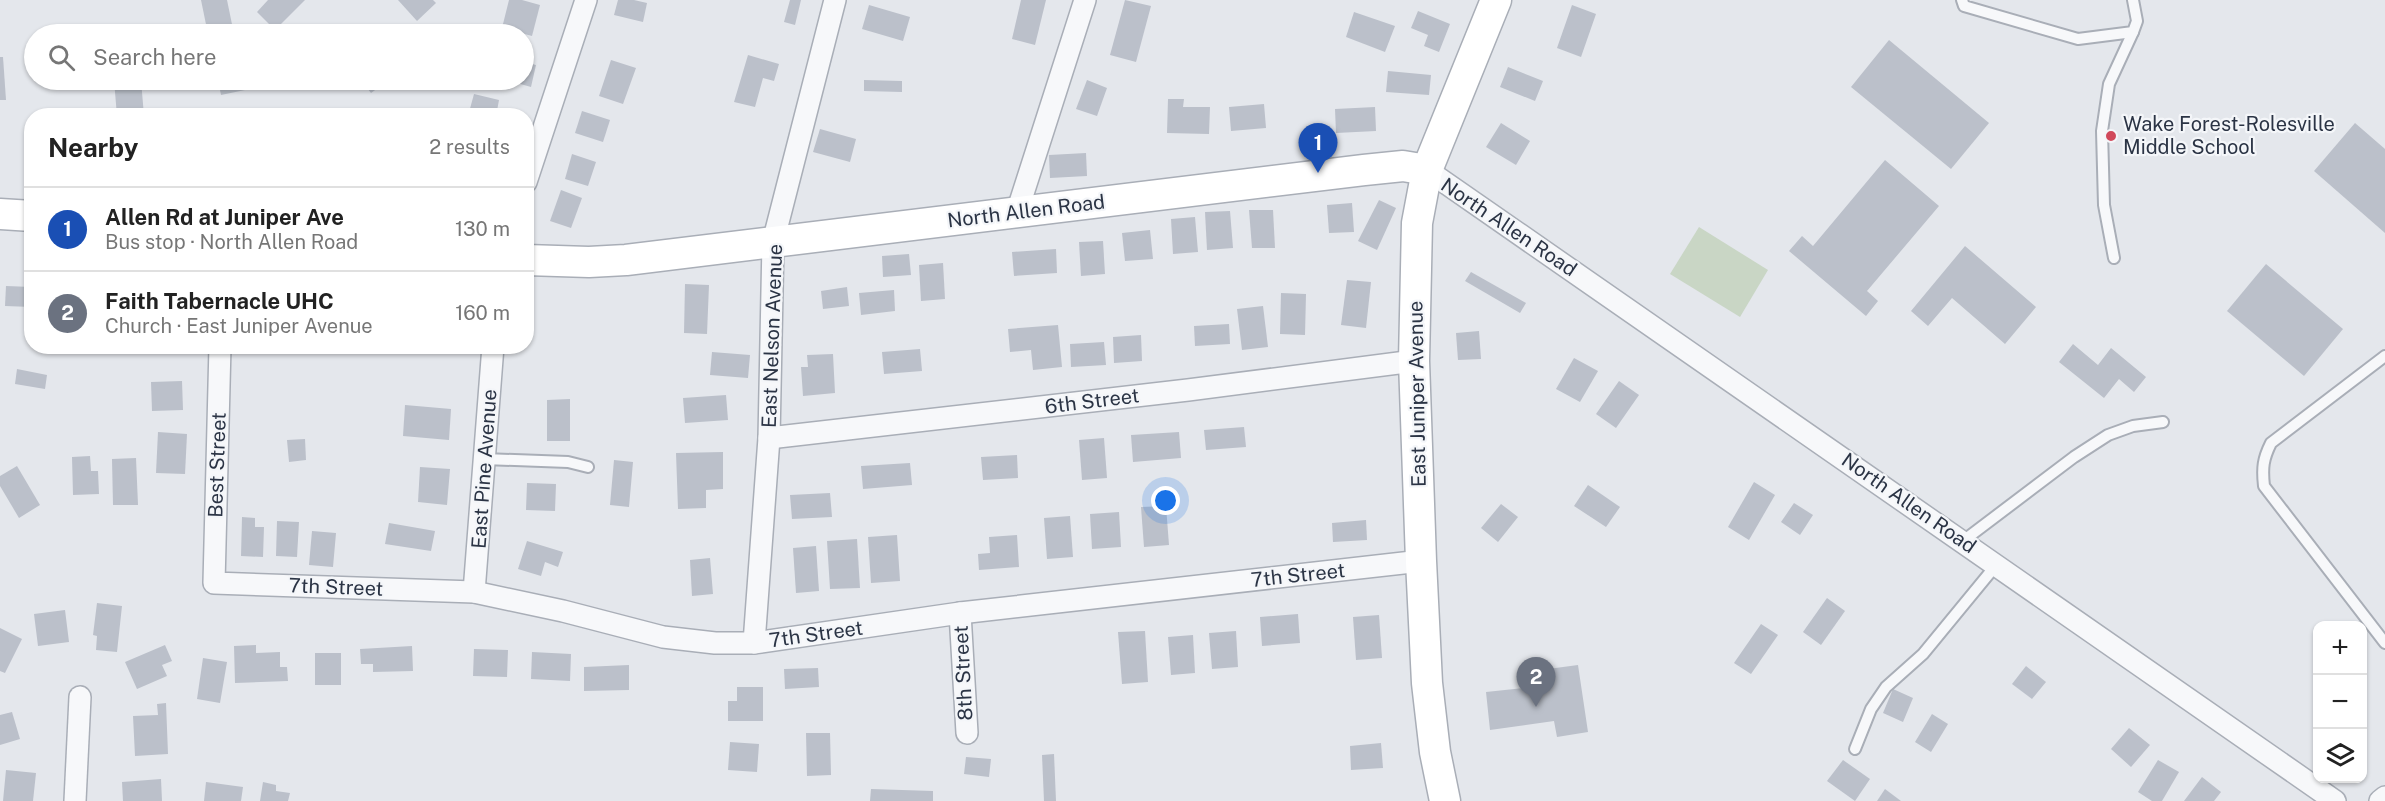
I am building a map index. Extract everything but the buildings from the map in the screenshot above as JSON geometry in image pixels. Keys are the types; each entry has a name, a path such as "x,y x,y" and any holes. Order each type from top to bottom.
{"street":[{"path":"534,158 586,0"},
{"name":"East Nelson Avenue","path":"754,643 769,438 773,242 835,0"},
{"path":"1017,212 1085,0"},
{"name":"East Juniper Avenue","path":"1445,801 1435,752 1427,683 1420,561 1414,361 1417,224 1426,170 1496,0"},
{"name":"North Allen Road","path":"534,260 589,262 626,260 1403,166 1426,170 2336,801"},
{"path":"0,213 24,215"},
{"name":"Best Street","path":"213,583 220,354"},
{"name":"East Pine Avenue","path":"474,592 492,354"},
{"name":"6th Street","path":"769,438 1188,390 1414,361"},
{"name":"7th Street","path":"213,583 474,592 563,611 663,637 715,643 754,643 960,612 1420,561"},
{"name":"8th Street","path":"960,612 967,734"},
{"path":"75,801 80,698"},
{"path":"2380,801 2385,797"}],"lane":[{"path":"1962,0 1965,6 2078,39 2133,32"},
{"path":"2114,258 2104,205 2102,131 2109,84 2137,21 2133,0"},
{"path":"2385,356 2271,443 2262,468 2264,486 2385,643"},
{"path":"1963,541 2055,471 2108,435 2133,426 2163,422"},
{"path":"484,459 568,462 588,467"},
{"path":"1855,749 1870,709 1886,687 1923,654 1997,564"}],"green space":[{"path":"1699,227 1768,270 1740,317 1670,274"}],"place":[{"name":"Wake Forest-Rolesville Middle School","path":"2111,136"},
{"name":"Allen Rd at Juniper Ave","path":"1318,173"},
{"name":"Faith Tabernacle UHC","path":"1536,707"}]}
